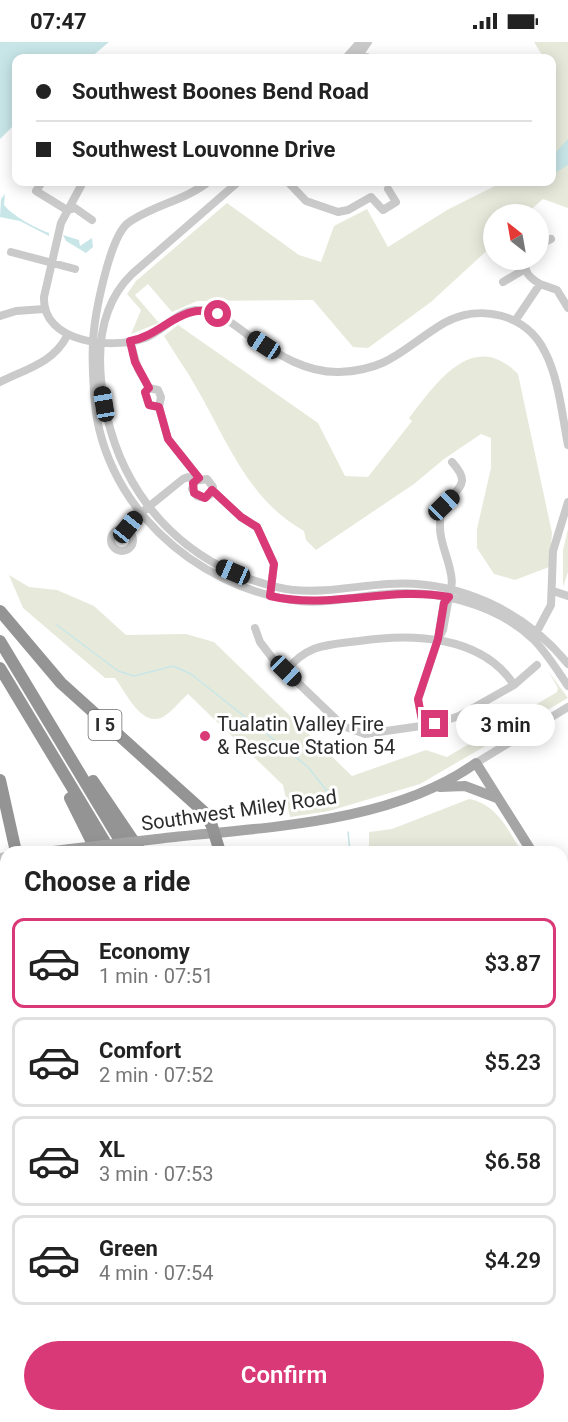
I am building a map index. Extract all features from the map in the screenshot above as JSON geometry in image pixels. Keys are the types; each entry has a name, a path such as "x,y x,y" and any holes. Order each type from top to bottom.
{"highway":[{"name":"I 5","path":"0,611 61,683 198,807 209,819 218,846"},
{"name":"I 5","path":"0,641 123,846"},
{"path":"0,668 107,846"},
{"name":"I 5","path":"49,722 137,846"},
{"path":"48,748 94,846"},
{"path":"0,780 15,846"}],"main road":[{"path":"434,787 476,763 528,846"},
{"path":"434,787 465,786 499,800"},
{"name":"Southwest Miley Road","path":"96,846 341,815 434,787"}],"street":[{"path":"357,54 368,42"},
{"path":"39,186 36,191 67,210 75,208 92,220"},
{"path":"81,186 57,233 44,309 53,324 67,336 97,341 130,341 155,333 184,313 206,310 223,318 288,360 311,368 337,372 368,368 388,362 446,323 465,315 497,314 515,321 536,338 547,356 568,445"},
{"path":"202,186 185,197 138,217 118,234 111,250 97,341 94,397 104,442 124,487 145,510 171,545 197,565 236,585 270,596 302,601 406,592 449,593"},
{"path":"97,341 111,302 124,282 233,186"},
{"path":"292,186 306,201 338,212 348,210 371,197 383,210 396,202 388,189"},
{"path":"10,252 75,269"},
{"path":"503,282 523,270"},
{"path":"525,270 528,276 540,284 557,290 568,308"},
{"path":"515,321 540,284"},
{"path":"0,316 16,311 44,309"},
{"path":"0,382 49,359 60,349 67,336"},
{"path":"130,341 135,362 149,388 158,390 161,396 159,407 168,439 197,480"},
{"path":"149,388 145,392 145,399 149,405 159,407"},
{"path":"423,725 418,699 443,630 449,593 450,564 440,531 444,505 457,492 462,483 462,476 452,462"},
{"path":"126,531 145,510 183,478 207,479 212,490 241,517 257,527 274,564 270,596"},
{"path":"197,480 192,489 197,496 205,498 212,490"},
{"path":"534,636 549,611 553,591 554,550 568,502"},
{"path":"145,510 197,552 219,566 272,586 314,591 398,583 449,593 498,607 568,664"},
{"path":"553,591 568,596"},
{"path":"255,628 264,648 344,726 354,732 370,735 459,716 514,685 537,665"},
{"path":"286,671 300,655 317,647 400,636 438,639 488,660 503,671 514,685"},
{"path":"534,636 568,686"},
{"path":"476,763 568,707"}],"shaded area":[{"path":"534,42 568,42 568,208 543,199 537,204 483,204 483,254 431,302 368,348 353,347 313,300 197,301 172,312 148,284 135,295 159,323 131,334 141,310 127,294 136,281 227,203 299,255 321,262 334,226 367,209 388,247 447,210 495,186 556,186 556,54 542,54"},
{"path":"178,325 318,423 345,476 368,477 412,421 409,418 431,390 457,366 471,358 486,357 502,361 518,374 552,533 549,567 515,580 494,574 477,548 477,529 491,468 491,438 481,434 444,459 414,484 316,550 306,540 304,531 284,518 267,502 240,467 192,380 164,336"},
{"path":"568,529 568,572 563,587 563,550"},
{"path":"9,575 29,587 57,590 94,606 126,635 186,634 214,642 352,776 426,750 447,757 557,692 558,688 548,671 568,698 420,784 329,811 290,817 283,785 188,694 163,717 148,718 135,707 115,678 105,678 23,608"},
{"path":"469,799 487,806 494,812 518,846 369,846 369,832 392,829"}],"water":[{"path":"0,42 109,42 95,54 12,54 12,127 0,139"},
{"path":"568,139 568,165 556,172 556,152"},
{"path":"5,194 4,205 8,209 49,233 49,236 20,221 0,217 1,199"},
{"path":"63,235 79,240 80,246 92,238 93,247 86,253 66,241"}],"waterway":[{"path":"57,625 118,671 134,676 173,666 191,674 308,767 338,805"},
{"path":"348,832 349,846"}],"place":[{"name":"Tualatin Valley Fire & Rescue Station 54","path":"205,736"}],"route":[{"path":"218,314 206,310 189,311 179,315 146,338 130,341 135,362 149,388 145,392 145,399 154,408 159,407 168,439 191,465 199,478 193,483 194,493 200,498 205,498 212,490 237,514 257,527 274,564 270,596 302,601 406,592 449,597 444,603 438,628 438,639 418,699 423,725 435,724"}]}
